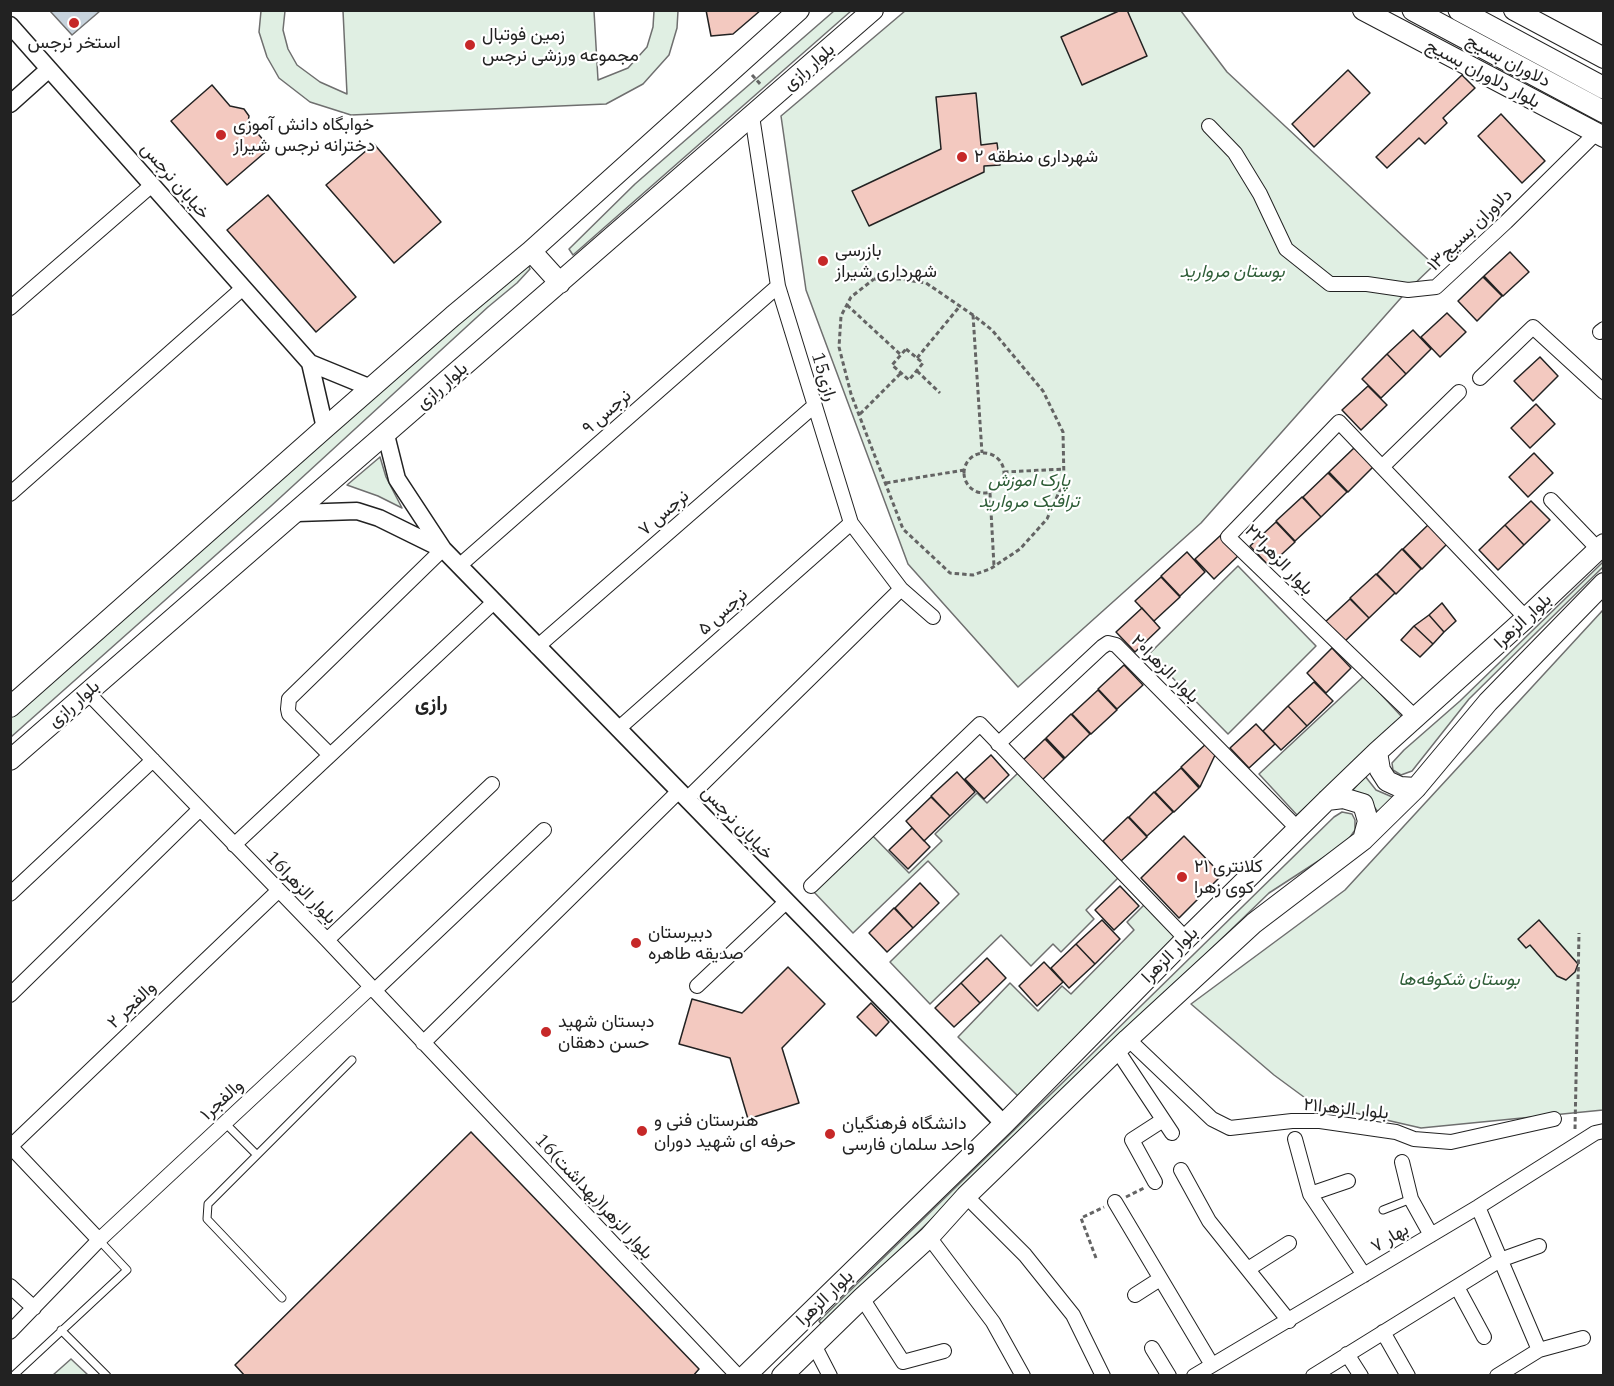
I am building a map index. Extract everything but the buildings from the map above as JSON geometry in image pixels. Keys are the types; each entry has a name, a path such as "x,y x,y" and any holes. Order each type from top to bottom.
{"main road":[{"path":"10,707 325,428 531,251 799,10"},
{"name":"بلوار رازی","path":"10,760 297,513 873,10"},
{"name":"بلوار دلاوران بسیج","path":"1363,10 1600,135"},
{"name":"دلاوران بسیج","path":"1413,10 1604,112"},
{"name":"دلاوران بسیج","path":"1459,10 1604,88"},
{"path":"1514,10 1604,58"},
{"path":"531,251 560,284"},
{"name":"بلوار الزهرا","path":"745,1376 1004,1124 1327,800 1526,618 1601,546"},
{"name":"بلوار الزهرا","path":"782,1376 929,1237 966,1196 1122,1045 1254,923 1363,840 1416,788 1488,702 1604,584"},
{"path":"1377,752 1380,770 1387,781 1400,787 1416,788"},
{"path":"1327,800 1343,798 1363,804 1368,821 1363,840"},
{"path":"808,1314 819,1340"}],"street":[{"name":"خیابان نرجس","path":"10,25 310,363"},
{"path":"10,104 49,69"},
{"name":"15رازی","path":"752,116 778,286 851,523 901,589 933,617"},
{"name":"دلاوران بسیج۱۳","path":"1209,126 1235,153 1260,194 1286,249 1329,284 1367,284 1408,290 1436,287 1600,135"},
{"path":"10,308 152,185"},
{"name":"نرجس ۹","path":"459,566 778,286"},
{"path":"10,494 243,288"},
{"path":"1480,378 1533,327 1604,392"},
{"path":"310,363 371,388"},
{"path":"310,363 325,428"},
{"path":"1460,392 1383,468 1526,618"},
{"name":"نرجس ۷","path":"537,646 814,406"},
{"name":"بلوار الزهرا۲۲","path":"1383,468 1338,422 1228,537 1416,718"},
{"path":"386,435 397,479 442,549"},
{"path":"1551,500 1601,546"},
{"path":"297,513 357,511 380,518 442,549"},
{"name":"نرجس ۵","path":"618,729 851,523"},
{"name":"خیابان نرجس","path":"442,549 1004,1124"},
{"path":"330,755 289,714 289,699 442,549"},
{"path":"423,1043 554,914 901,589"},
{"path":"234,845 494,602"},
{"name":"بلوار الزهرا۲۰","path":"998,744 1102,647 1108,643 1116,645 1299,830"},
{"name":"16بلوار الزهرا","path":"87,692 327,940 423,1043"},
{"path":"811,886 980,724 1186,939"},
{"path":"10,894 153,760"},
{"path":"327,940 492,784"},
{"path":"10,995 200,809"},
{"name":"والفجر۱","path":"10,1332 99,1240 224,1122 373,989 544,830"},
{"name":"والفجر ۲","path":"11,1146 278,891"},
{"path":"697,986 786,902"},
{"name":"16بلوار الزهرا(بهداشت)","path":"423,1043 738,1376"},
{"path":"1122,1045 1172,1133"},
{"name":"بلوار الزهرا۲۱","path":"1122,1045 1212,1119 1230,1128 1292,1121 1320,1121 1396,1132 1414,1138 1451,1142 1554,1119"},
{"path":"1155,1182 1132,1140 1163,1120"},
{"name":"بهار ۷","path":"1194,1376 1478,1207 1595,1133 1604,1131"},
{"path":"1295,1140 1310,1194 1364,1275"},
{"path":"11,1146 99,1240"},
{"path":"1402,1162 1411,1198 1431,1235"},
{"path":"1181,1170 1209,1221 1289,1321"},
{"path":"1310,1194 1347,1181"},
{"path":"966,1196 1025,1255 1073,1315 1102,1376"},
{"path":"1115,1202 1212,1365"},
{"path":"1478,1207 1539,1350"},
{"path":"929,1237 993,1322 1023,1376"},
{"path":"1248,1269 1289,1243"},
{"path":"1313,1376 1500,1260 1539,1246"},
{"path":"1135,1295 1160,1279"},
{"path":"10,1286 34,1308"},
{"path":"1457,1287 1484,1337"},
{"path":"862,1298 903,1362 944,1351"},
{"path":"1383,1332 1408,1376"},
{"path":"1497,1376 1539,1350 1583,1338"},
{"path":"819,1340 830,1376"},
{"path":"1152,1348 1169,1376"},
{"path":"1347,1354 1360,1376"}],"lane":[{"path":"282,1298 207,1219 208,1204 352,1060"},
{"path":"224,1122 257,1155"},
{"path":"1383,1210 1411,1198"},
{"path":"13,1376 127,1270 99,1240"},
{"path":"62,1329 107,1376"}],"path":[{"path":"741,63 773,98"},
{"path":"874,279 926,283 960,306 992,330 1043,390 1063,432 1064,481 1047,519 1020,549 994,566 973,575 950,573 903,529 851,394 839,347 841,316 851,297 874,279"},
{"path":"847,305 901,355"},
{"path":"917,358 960,306"},
{"path":"973,315 982,453"},
{"path":"906,349 923,363 909,380 892,365 901,355 906,349"},
{"path":"916,371 940,393"},
{"path":"859,414 901,373"},
{"path":"982,453 994,456 1003,466 1004,472 1001,485 990,493 983,494 970,489 964,477 964,470 970,458 982,453"},
{"path":"1004,472 1064,469"},
{"path":"885,483 964,470"},
{"path":"990,493 994,566"},
{"path":"1574,1146 1579,933"}],"green space":[{"name":"زمین فوتبال مجموعه ورزشی نرجس","path":"261,11 285,11 283,30 288,49 297,65 320,82 347,94 343,11 594,11 598,80 628,68 647,47 653,27 654,11 678,11 677,28 669,55 643,84 606,104 351,115 310,102 279,78 267,57 259,32"},
{"path":"834,11 851,11 573,255 569,249 635,184"},
{"name":"بوستان مروارید","path":"905,11 1181,11 1227,72 1434,265 1408,290 1201,523 1018,687 908,564 806,290 781,116"},
{"path":"527,262 530,269 517,283 11,737 10,716"},
{"path":"380,457 386,477 402,508 378,496 347,485"},
{"path":"1603,562 1603,567 1469,699 1412,771 1401,775 1393,770 1392,763 1404,750 1460,701"},
{"path":"1238,566 1316,646 1228,734 1149,654"},
{"name":"بوستان شکوفه‌ها","path":"1603,610 1603,1110 1421,1128 1312,1103 1274,1075 1191,1004 1345,890"},
{"path":"1364,676 1402,717 1297,815 1259,774"},
{"path":"1019,772 1120,876 1086,910 1094,919 1061,952 1053,944 1031,966 1001,935 930,1004 890,962 959,894 928,861 853,933 813,891 871,834 909,873 942,841 935,834 977,793 987,803"},
{"path":"1365,776 1376,790 1397,799 1381,816 1369,800 1352,791"},
{"path":"1342,812 1352,814 1355,820 1355,830 1346,843 1269,893 822,1325 819,1321 1334,817"},
{"path":"1145,904 1179,937 1021,1099 958,1037 1010,983 1038,1011 1062,986 1071,994 1134,930 1127,922"},
{"path":"71,1359 88,1375 53,1375"}],"shaded area":[{"name":"استخر نرجس","path":"50,11 100,11 72,35"}],"place":[{"name":"استخر نرجس","path":"74,23"},
{"name":"زمین فوتبال مجموعه ورزشی نرجس","path":"470,45"},
{"name":"خوابگاه دانش آموزی دخترانه نرجس شیراز","path":"221,135"},
{"name":"شهرداری منطقه ۲","path":"962,157"},
{"name":"بازرسی شهرداری شیراز","path":"823,261"},
{"name":"کلانتری ۲۱ کوی زهرا","path":"1182,877"},
{"name":"دبیرستان صدیقه طاهره","path":"636,943"},
{"name":"دبستان شهید حسن دهقان","path":"546,1032"},
{"name":"هنرستان فنی و حرفه ای شهید دوران","path":"642,1131"},
{"name":"دانشگاه فرهنگیان واحد سلمان فارسی","path":"830,1134"}],"district":[{"name":"رازی","path":"431,704"}],"park label":[{"name":"پارک اموزش ترافیک مروارید","path":"1029,491"}]}
